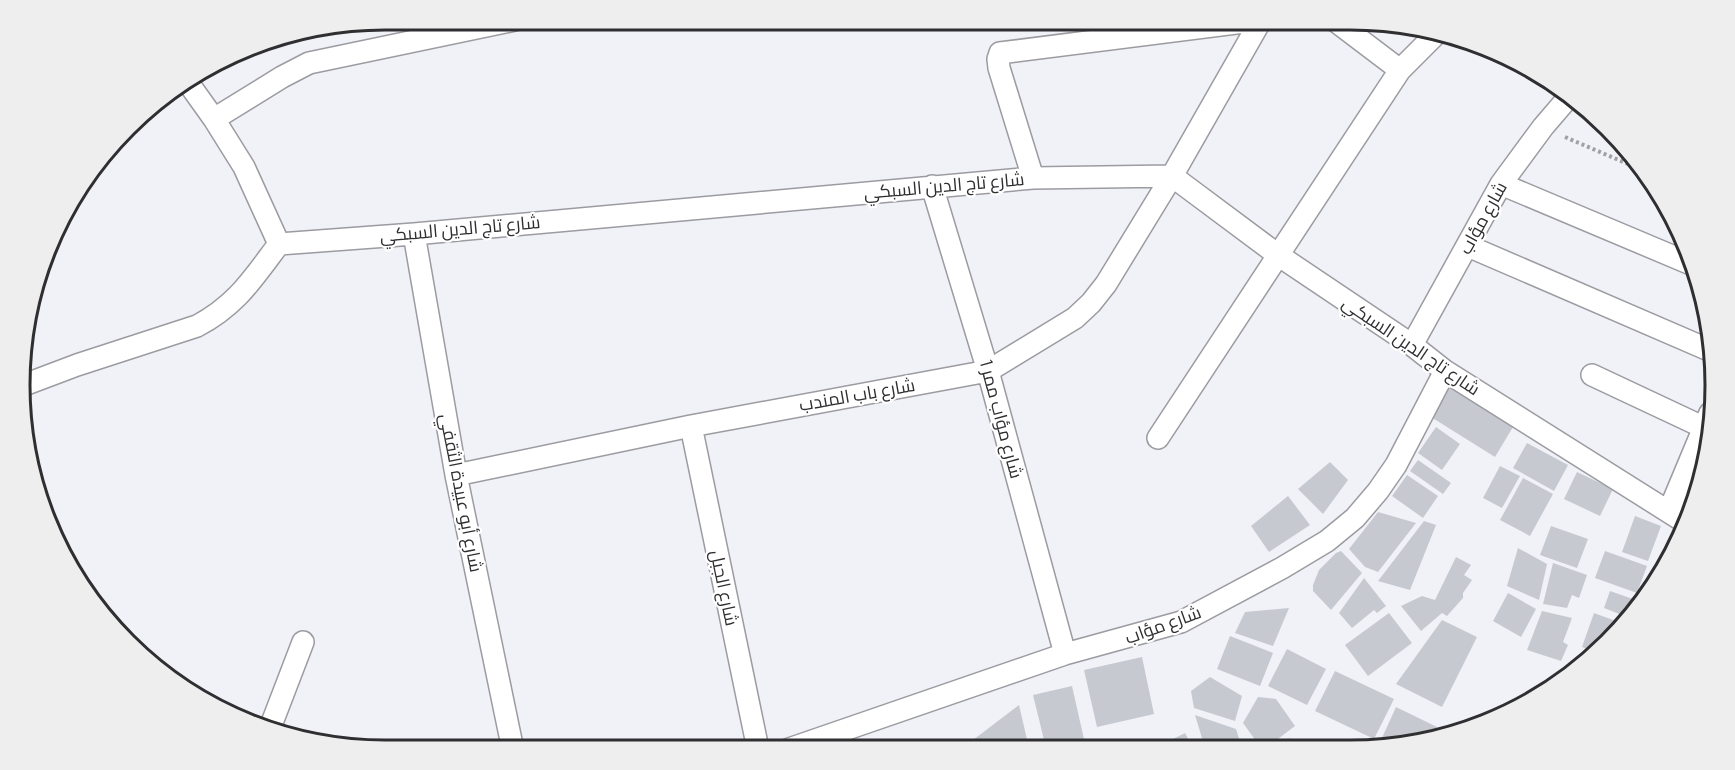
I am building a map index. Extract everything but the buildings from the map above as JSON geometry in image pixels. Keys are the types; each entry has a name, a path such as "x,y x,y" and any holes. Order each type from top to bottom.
{"street":[{"path":"214,119 309,63 467,30"},
{"path":"1033,178 999,68 1000,53 1182,30"},
{"name":"شارع باب المندب","path":"456,475 691,426 988,371 1075,318 1106,284 1172,176 1255,30"},
{"path":"1347,30 1400,70"},
{"path":"1158,438 1400,70 1430,40"},
{"path":"30,383 197,326 216,316 232,304 279,244 244,167 192,88"},
{"name":"شارع مؤاب","path":"1412,345 1501,184 1564,102"},
{"name":"شارع تاج الدين السبكي","path":"279,244 414,234 1033,178 1172,176 1278,255 1412,345 1445,371 1679,518"},
{"path":"1501,184 1682,260"},
{"name":"شارع مؤاب ممر 1","path":"932,186 988,371 1065,654"},
{"name":"شارع أبو عبيدة الثقفي","path":"414,234 456,475 511,740"},
{"path":"1468,246 1703,348"},
{"name":"شارع مؤاب","path":"815,740 1065,654 1181,622 1327,541 1355,518 1396,465 1445,371"},
{"path":"1592,375 1703,421"},
{"name":"شارع الجبل","path":"691,426 756,740"},
{"path":"1669,511 1701,437"},
{"path":"273,721 303,642"}],"path":[{"path":"1543,127 1628,164"}]}
